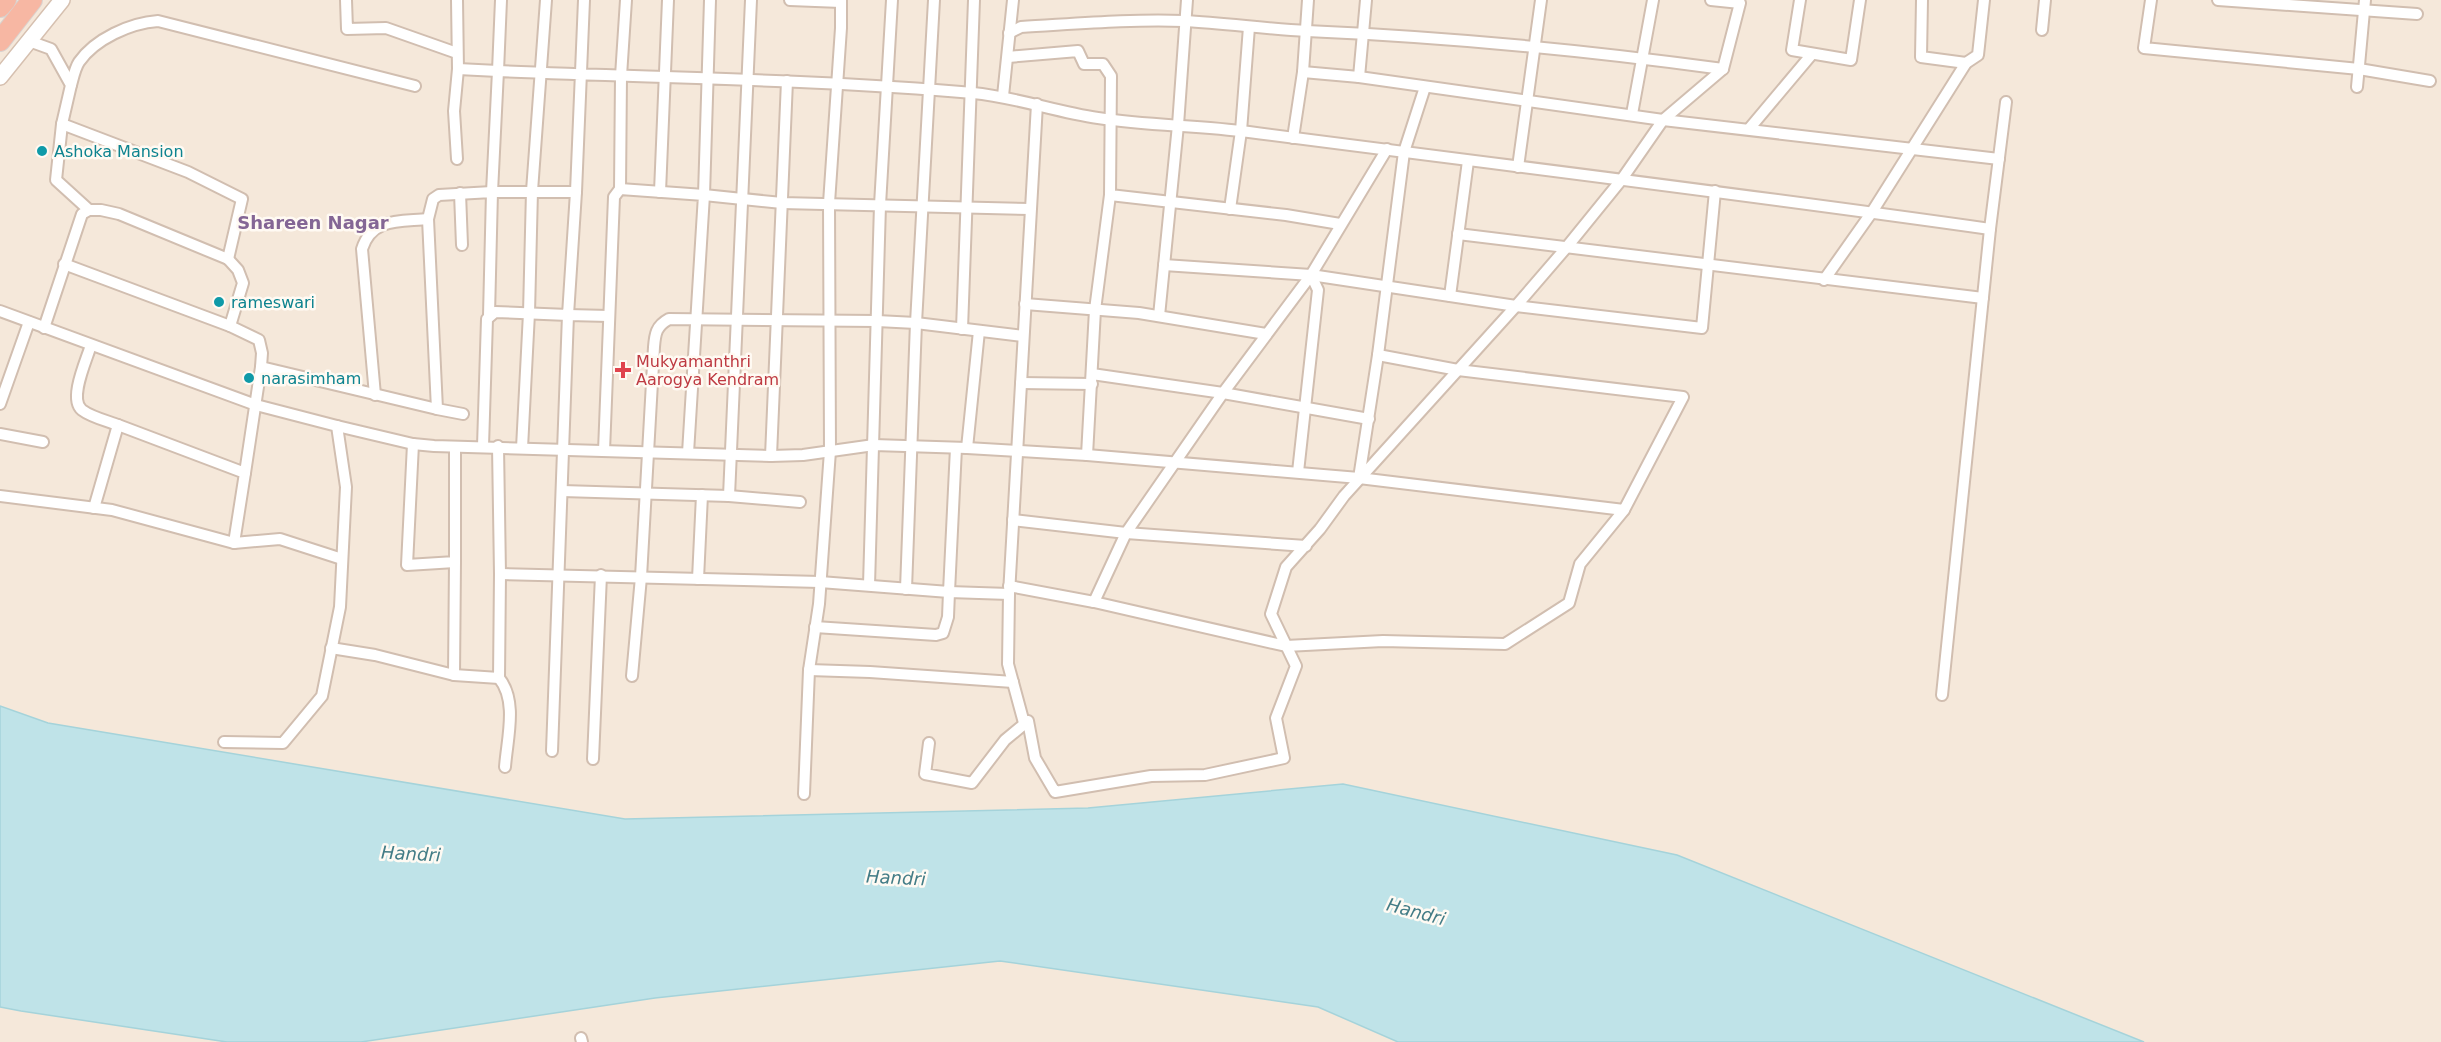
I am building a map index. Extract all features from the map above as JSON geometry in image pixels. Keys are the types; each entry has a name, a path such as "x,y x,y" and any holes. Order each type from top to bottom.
{"highway":[{"path":"0,8 6,0"},
{"path":"0,41 32,0"}],"street":[{"path":"0,77 62,0"},
{"path":"346,0 347,29 386,27 457,53"},
{"path":"457,0 458,69 454,111 457,159"},
{"path":"483,446 501,0"},
{"path":"522,448 532,191 546,0"},
{"path":"552,751 568,315 584,0"},
{"path":"620,189 621,76 626,0"},
{"path":"660,192 668,0"},
{"path":"688,453 698,319 710,0"},
{"path":"729,495 751,0"},
{"path":"790,0 841,1 829,203 830,452 820,582 809,670 804,794"},
{"path":"868,585 880,205 892,0"},
{"path":"906,589 916,323 934,0"},
{"path":"962,329 974,0"},
{"path":"1003,96 1013,0"},
{"path":"1159,316 1178,125 1187,0"},
{"path":"1293,138 1304,72 1308,0"},
{"path":"1359,77 1366,0"},
{"path":"1518,168 1541,0"},
{"path":"1632,114 1653,0"},
{"path":"929,743 925,774 972,783 1005,740 1028,721 1035,758 1055,792 1150,776 1205,775 1284,758 1276,718 1296,666 1271,614 1286,567 1306,546 1359,478 1566,248 1622,179 1663,120 1723,69 1740,3 1711,0"},
{"path":"1800,0 1792,50 1851,60 1860,0"},
{"path":"1922,0 1921,57 1966,63"},
{"path":"1824,280 1872,212 1966,63 1978,55 1984,0"},
{"path":"2042,30 2045,0"},
{"path":"2151,0 2144,48 2359,69 2430,81"},
{"path":"2218,0 2364,5 2417,14"},
{"path":"2357,87 2364,5"},
{"path":"89,210 56,180 62,124 71,85 79,63 114,32 145,22 158,21 415,86"},
{"path":"1009,33 1021,27 1112,21 1185,21 1535,45 1723,69"},
{"path":"1230,209 1241,131 1249,27"},
{"path":"29,41 51,49 71,85"},
{"path":"1008,57 1077,51 1084,64 1103,64 1111,76 1110,195 1095,310 1087,455"},
{"path":"1749,129 1812,54"},
{"path":"458,69 837,83 1003,96 1110,119 1241,131 1387,149 1990,229"},
{"path":"1304,72 1359,77 1663,120 1999,159"},
{"path":"771,456 787,81"},
{"path":"1359,478 1378,355 1404,152 1425,87"},
{"path":"1942,695 1990,229 2006,102"},
{"path":"1024,723 1008,664 1009,590 1037,104"},
{"path":"62,124 188,172 242,199 228,259"},
{"path":"1094,602 1126,533 1176,464 1223,393 1311,275 1387,149"},
{"path":"1450,296 1468,161"},
{"path":"604,451 614,197 615,192 620,189 782,203 1030,209"},
{"path":"1164,265 1311,275 1516,306 1702,328 1715,191"},
{"path":"437,409 428,219 433,199 439,195 460,193 576,192"},
{"path":"460,193 462,245"},
{"path":"1110,195 1340,224"},
{"path":"44,328 82,214 89,210 118,214 228,259 238,270 243,283 230,326"},
{"path":"375,395 362,249 366,236 377,226 428,219"},
{"path":"1458,234 1983,298"},
{"path":"64,264 230,326 259,340 262,353 261,367 234,543"},
{"path":"1298,472 1318,290 1311,275"},
{"path":"1025,304 1159,316 1266,334"},
{"path":"0,310 256,405 413,444 771,456 874,446 961,448 1087,455 1176,464 1298,472 1624,510"},
{"path":"489,315 495,312 609,316"},
{"path":"632,676 641,577 656,331 661,323 669,319 877,321 916,323 1023,336"},
{"path":"0,404 29,322"},
{"path":"815,627 936,635 942,633 946,627 961,448 979,331"},
{"path":"91,345 78,383 78,403 82,410 245,473"},
{"path":"500,574 820,582 949,592 1009,590 1094,602 1287,646 1383,641 1505,644 1569,603 1580,564 1624,510 1683,397 1458,370 1378,355"},
{"path":"261,367 463,414"},
{"path":"1021,383 1092,379 1223,393 1369,419"},
{"path":"94,508 118,425"},
{"path":"224,742 283,743 322,696 340,607 346,487 337,426"},
{"path":"0,434 44,442"},
{"path":"413,444 407,565 454,562"},
{"path":"498,446 499,678 506,687 510,701 505,767"},
{"path":"454,675 455,447"},
{"path":"562,492 729,495 800,502"},
{"path":"698,579 702,495"},
{"path":"0,496 112,510 234,543 280,539 342,559"},
{"path":"1013,520 1126,533 1306,546"},
{"path":"593,759 601,575"},
{"path":"331,648 375,655 454,675 499,678"},
{"path":"809,670 892,673 1013,682"}],"shaded area":[{"path":"0,0 2441,0 2441,1042 0,1042"}],"water":[{"name":"Handri","path":"0,706 48,723 625,819 1088,808 1343,784 1677,855 2144,1042 1398,1042 1318,1007 1000,961 655,998 361,1042 227,1042 21,1011 0,1007"}],"place":[{"name":"Ashoka Mansion","path":"42,151"},
{"name":"rameswari","path":"219,302"},
{"name":"Mukyamanthri Aarogya Kendram","path":"623,370"},
{"name":"narasimham","path":"249,378"}],"district":[{"name":"Shareen Nagar","path":"313,223"}]}
